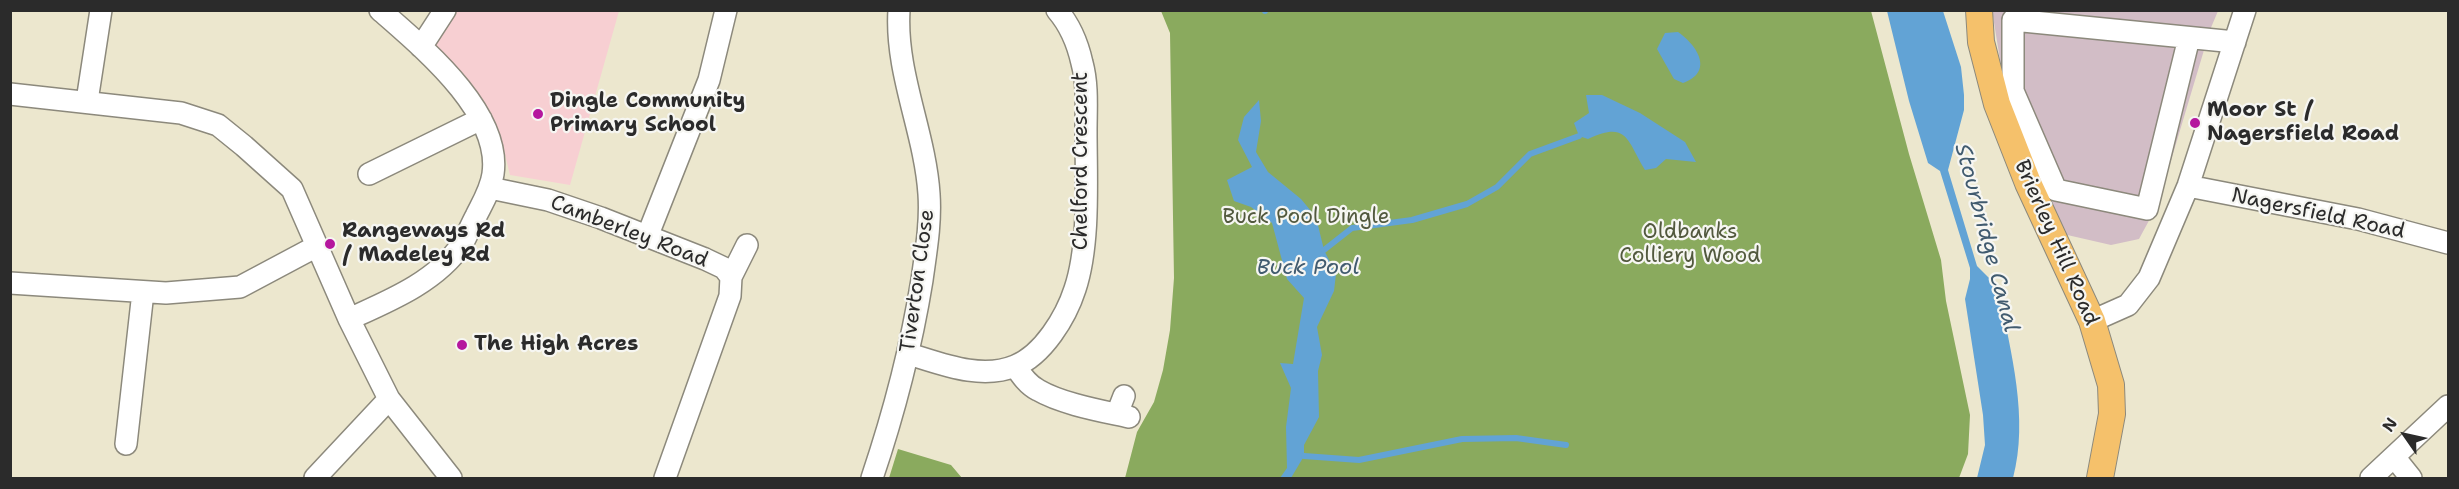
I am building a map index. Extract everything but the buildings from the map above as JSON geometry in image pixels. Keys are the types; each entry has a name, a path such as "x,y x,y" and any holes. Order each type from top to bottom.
{"main road":[{"name":"Brierley Hill Road","path":"1979,10 1981,42 1997,104 2028,183 2092,321 2110,385 2112,414 2100,478"}],"street":[{"path":"87,101 101,10"},
{"path":"349,319 399,297 450,258 462,244 490,188 494,172 493,154 481,119 460,88 421,47 380,10"},
{"path":"421,47 445,10"},
{"path":"647,237 709,80 726,10"},
{"name":"Tiverton Close","path":"872,478 909,354 929,231 929,194 915,113 900,50 899,10"},
{"name":"Chelford Crescent","path":"909,354 957,368 996,371 1015,366 1039,348 1066,313 1083,257 1086,88 1083,65 1075,40 1057,10"},
{"path":"2092,321 2128,305 2149,278 2188,186 2245,10"},
{"path":"2189,38 2146,209 2056,190 2013,91 2013,20 2235,42"},
{"path":"10,94 181,113 218,125 292,189 349,319 389,399 451,478"},
{"path":"369,174 481,119"},
{"name":"Nagersfield Road","path":"2188,186 2358,219 2448,243"},
{"name":"Camberley Road","path":"490,188 548,200 601,218 724,268 731,277 730,296 665,478"},
{"path":"731,277 747,245"},
{"path":"10,283 166,293 240,287 317,246"},
{"path":"126,444 144,292"},
{"path":"1015,366 1025,380 1037,390 1055,397 1124,409"},
{"path":"315,478 389,399"},
{"path":"2371,478 2448,406"},
{"path":"2394,458 2411,478"}],"shaded area":[{"path":"1992,10 2218,11 2210,30 2158,204 2139,239 2111,245 2063,234 2006,97"},
{"name":"Dingle Community Primary School","path":"434,11 619,11 570,185 510,175 502,142 469,86 422,29"}],"green space":[{"name":"Oldbanks Colliery Wood","path":"1161,11 1871,11 1909,154 1941,260 1946,301 1970,415 1968,454 1959,478 1125,478 1137,432 1154,402 1163,370 1170,330 1174,278 1170,33"},
{"path":"898,449 951,465 962,478 889,478"}],"water":[{"path":"1887,11 1943,11 1961,67 1964,110 1948,170 1977,266 1994,283 1999,293 2013,362 2019,409 2017,456 2013,478 1977,478 1985,445 1983,415 1965,299 1970,268 1940,171 1928,163 1909,101"},
{"path":"1678,32 1692,44 1700,59 1698,72 1693,78 1683,83 1674,79 1657,49 1665,33"},
{"path":"1586,95 1602,95 1640,113 1685,142 1696,162 1666,159 1656,168 1645,170 1625,136 1611,132 1588,139 1579,136 1574,123 1589,113"},
{"name":"Buck Pool","path":"1259,100 1261,121 1256,152 1268,172 1301,199 1316,217 1324,250 1336,274 1334,291 1317,327 1322,355 1318,371 1319,417 1304,445 1304,456 1291,478 1280,478 1287,468 1286,427 1291,388 1280,363 1293,364 1304,298 1287,279 1272,223 1251,207 1234,201 1227,180 1252,167 1238,140 1244,117"}],"waterway":[{"path":"1324,250 1352,228 1412,220 1467,204 1497,187 1530,154 1579,136"},
{"path":"1304,456 1359,460 1462,439 1516,438 1566,445"}],"place":[{"name":"Dingle Community Primary School","path":"538,114"},
{"name":"Moor St / Nagersfield Road","path":"2195,123"},
{"name":"Rangeways Rd / Madeley Rd","path":"330,244"},
{"name":"The High Acres","path":"462,345"}],"park label":[{"name":"Buck Pool Dingle","path":"1306,218"}],"water label":[{"name":"Stourbridge Canal","path":"1986,238"}]}
